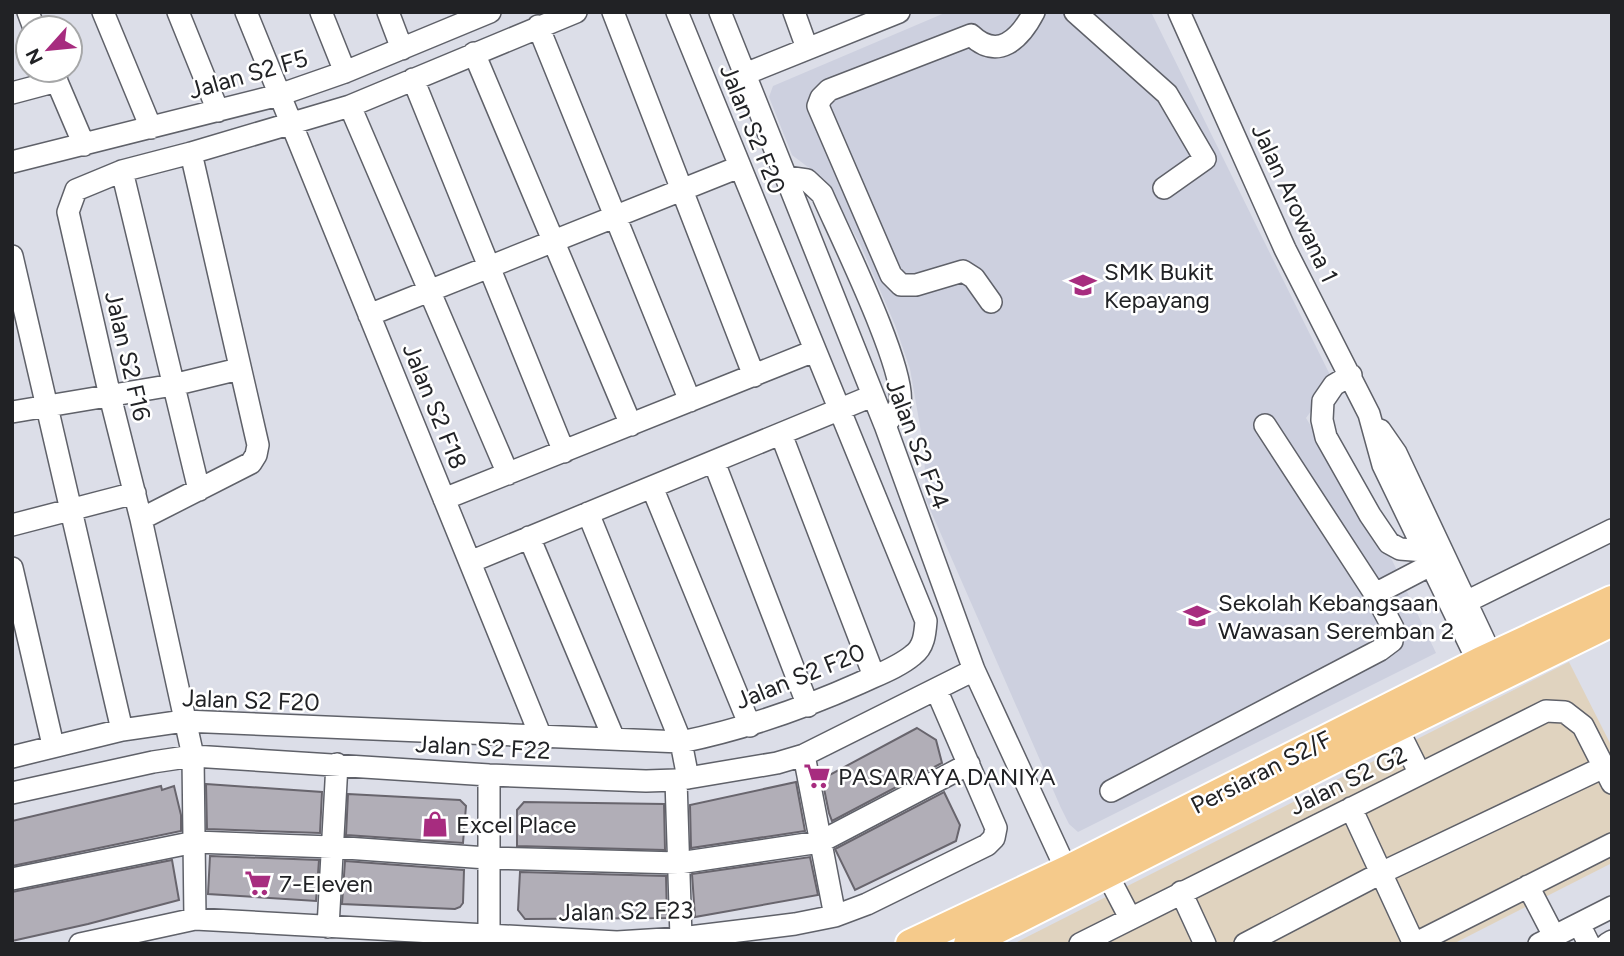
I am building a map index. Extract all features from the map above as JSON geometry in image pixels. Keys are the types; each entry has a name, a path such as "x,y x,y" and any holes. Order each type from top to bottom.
{"main road":[{"name":"Persiaran S2/F","path":"910,944 1071,880 1490,669 1607,620"},
{"name":"Persiaran S2/F","path":"968,944 1071,880 1107,874 1397,728 1490,669"}],"street":[{"path":"103,12 151,128"},
{"path":"178,12 218,111"},
{"name":"Jalan S2 F18","path":"246,12 541,737"},
{"path":"321,12 345,72"},
{"path":"388,12 402,49"},
{"name":"Jalan S2 F5","path":"12,162 279,95 402,49 461,18 490,12"},
{"path":"576,12 538,26 690,401"},
{"path":"614,12 754,376"},
{"name":"Jalan S2 F20","path":"12,757 122,730 184,721 681,742 750,726 808,706 914,655 924,641 926,621 677,12"},
{"name":"Jalan S2 F24","path":"720,12 885,425 974,670 1071,880"},
{"path":"794,12 807,48"},
{"path":"745,74 869,18 899,12"},
{"path":"991,302 974,278 963,271 916,285 901,285 891,275 818,106 829,90 971,35 982,46 993,48 1006,44 1021,34 1034,12"},
{"path":"1075,12 1167,94 1205,159"},
{"name":"Jalan Arowana 1","path":"1179,12 1286,249 1369,414 1396,453 1434,558 1490,669"},
{"name":"Jalan S2 F16","path":"195,919 192,756 141,519 68,212 76,190 122,171 350,106 538,26"},
{"path":"474,53 631,425"},
{"path":"413,79 564,452"},
{"path":"12,93 34,84"},
{"path":"57,84 84,145"},
{"path":"350,106 508,474"},
{"path":"1164,188 1205,159 1237,142"},
{"path":"141,519 251,463 258,445 191,153"},
{"path":"369,315 739,167"},
{"path":"122,171 199,490"},
{"path":"786,177 807,180 822,194 889,349 899,383 900,404 885,425"},
{"path":"820,265 875,240"},
{"path":"12,256 122,730"},
{"path":"444,499 814,352"},
{"path":"12,412 173,385 239,369"},
{"path":"1351,375 1334,385 1322,401 1326,437 1370,515 1389,542 1401,549 1434,558"},
{"path":"470,562 872,396"},
{"path":"1111,791 1380,650 1392,641 1393,628 1375,594 1265,425"},
{"path":"781,434 874,676"},
{"path":"714,462 808,706"},
{"path":"652,487 750,726"},
{"path":"12,525 135,493"},
{"path":"587,513 681,742 681,938"},
{"path":"1466,602 1612,530"},
{"path":"529,537 614,739"},
{"path":"1375,594 1434,558"},
{"name":"Jalan Arowana 1","path":"1434,558 1466,602 1490,669"},
{"path":"12,568 53,745"},
{"name":"Jalan S2 F22","path":"12,793 192,756 489,775 646,781 682,779 804,755 974,670"},
{"name":"Jalan S2 F23","path":"80,944 195,919 489,940 617,942 681,938 795,924 835,916 867,904 988,845 994,838 996,828 936,689"},
{"name":"Jalan S2 G2","path":"1080,944 1546,711 1565,712 1583,726 1608,775"},
{"path":"1397,728 1420,774"},
{"path":"804,755 835,916"},
{"path":"328,927 337,764"},
{"path":"12,879 195,842 332,847 487,858 679,863 820,842 969,764"},
{"path":"489,775 489,940"},
{"path":"1245,944 1381,873 1608,775"},
{"path":"1351,808 1414,944 1612,844"},
{"path":"1107,874 1130,918"},
{"path":"1528,886 1546,940 1612,907"},
{"path":"1181,892 1205,944"},
{"path":"1579,924 1589,944"},
{"path":"1606,944 1612,941"}],"shaded area":[{"name":"SMK Bukit Kepayang","path":"947,12 1151,12 1333,381 1306,418 1392,560 1436,653 1078,832 1069,824 1061,808 926,500 924,449 910,369 895,325 861,246 825,180 792,155 769,97 773,86"},
{"path":"1569,662 1612,747 1612,863 1453,944 1013,944"}],"building":[{"path":"917,728 936,740 942,763 832,821 822,779"},
{"path":"796,782 805,831 691,848 690,805"},
{"path":"206,784 322,792 320,833 207,829"},
{"path":"161,786 162,790 174,786 181,815 181,831 12,866 12,821"},
{"path":"944,792 960,825 956,841 855,890 835,849"},
{"path":"348,794 460,800 466,806 463,843 346,835"},
{"path":"524,802 664,804 665,850 517,846 517,810"},
{"path":"210,856 319,860 316,901 208,894"},
{"path":"810,857 818,895 695,917 692,874"},
{"path":"172,860 179,900 12,941 12,892"},
{"path":"345,861 464,870 463,903 455,909 342,904"},
{"path":"520,872 666,876 667,918 525,919 518,910"}],"place":[{"name":"SMK Bukit Kepayang","path":"1083,285"},
{"name":"Sekolah Kebangsaan Wawasan Seremban 2","path":"1197,616"},
{"name":"PASARAYA DANIYA","path":"817,776"},
{"name":"Excel Place","path":"435,824"},
{"name":"7-Eleven","path":"258,883"}]}
